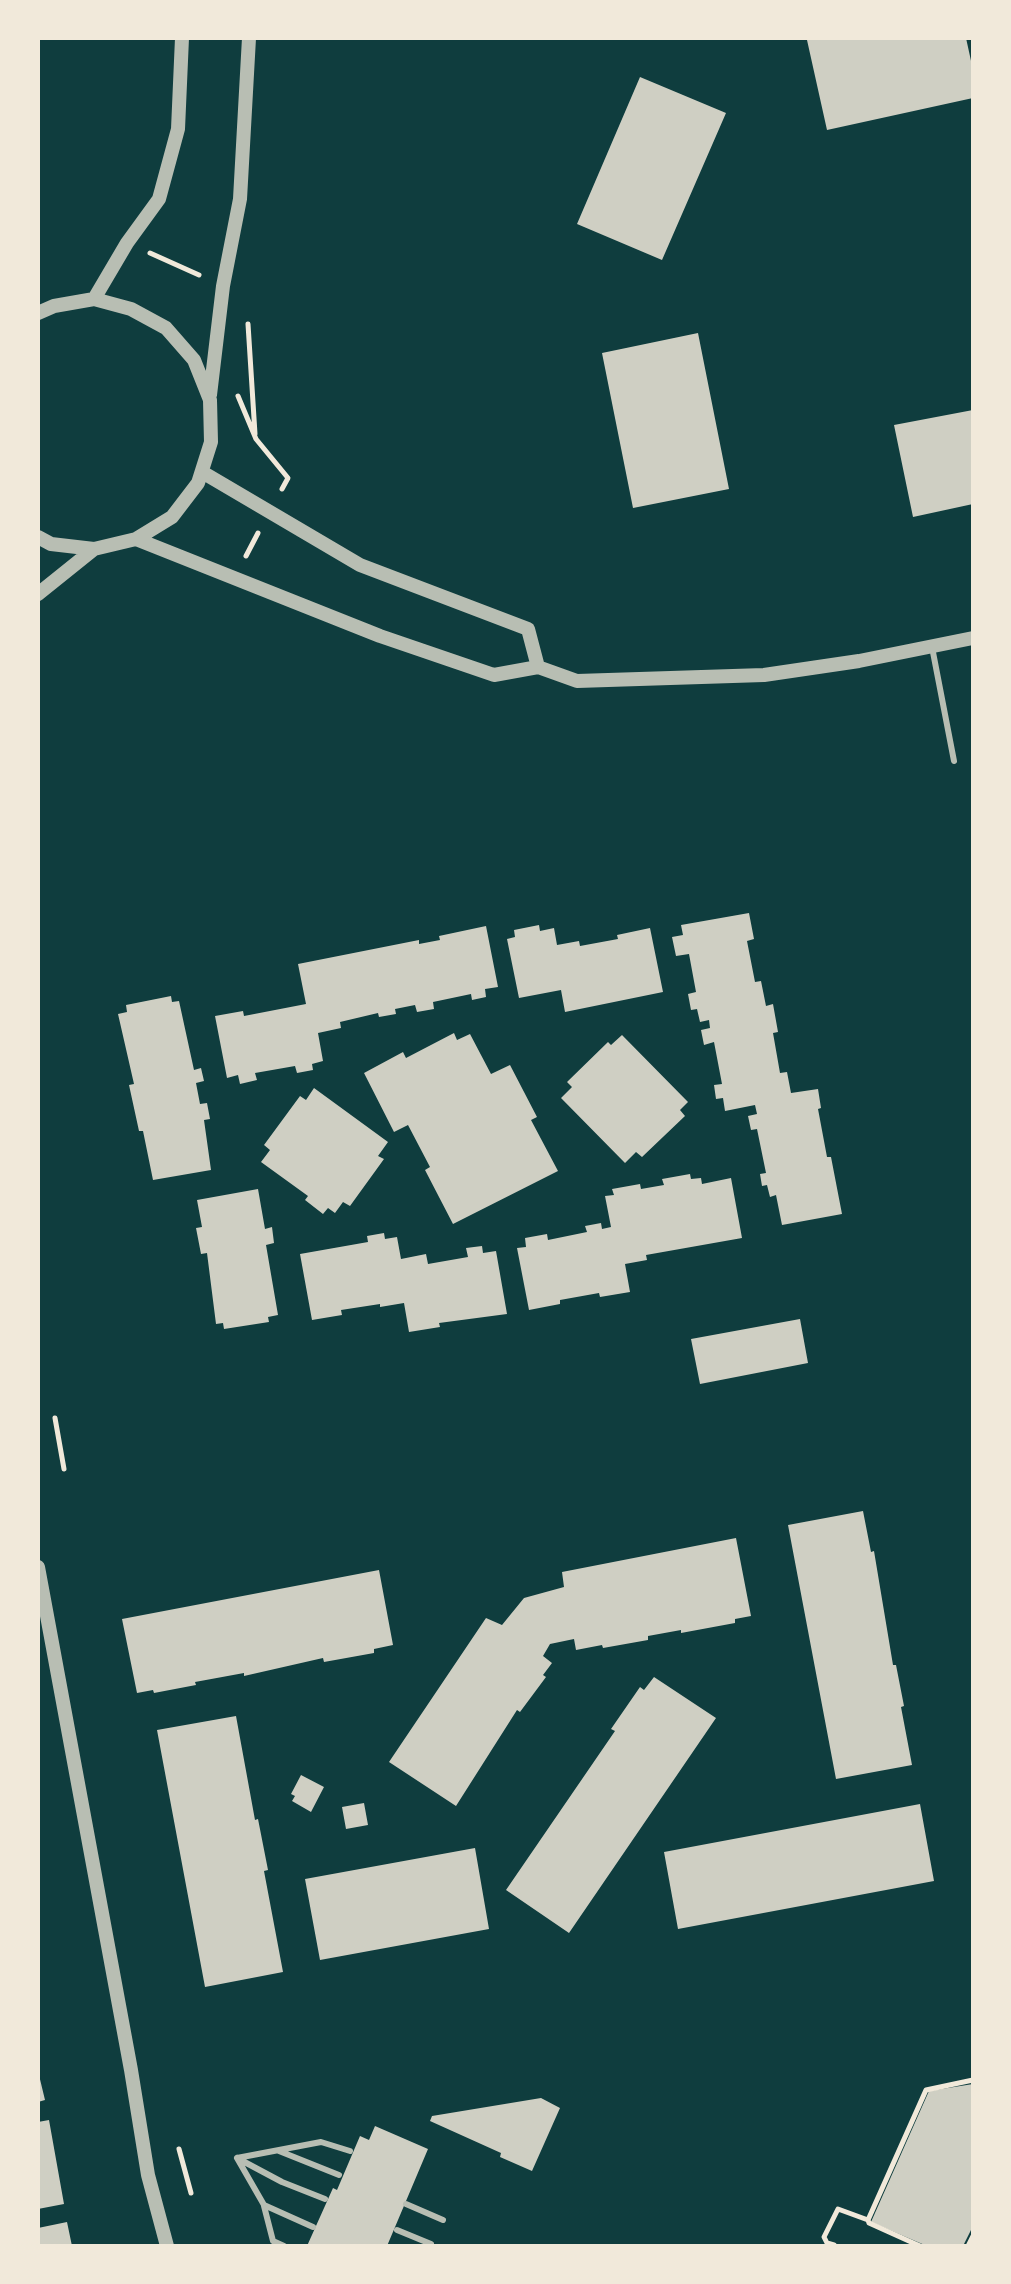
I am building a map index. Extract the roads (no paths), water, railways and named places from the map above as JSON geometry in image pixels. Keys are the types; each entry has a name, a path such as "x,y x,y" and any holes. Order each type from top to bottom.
{"street":[{"path":"94,299 127,243 159,199 178,129 182,38"},
{"path":"38,537 51,544 94,549 136,539 172,517 198,483 211,442 210,400 223,286 240,199 249,38"},
{"path":"38,313 54,306 94,299 131,309 166,328 194,360 210,400"},
{"path":"38,304 54,306"},
{"path":"202,472 360,565 528,629 538,667"},
{"path":"136,539 380,636 494,675 538,667 577,681 764,675 973,638"},
{"path":"38,594 94,549"},
{"path":"38,1567 148,2175 167,2246"}],"lane":[{"path":"932,647 954,761"},
{"path":"237,2158 321,2142 350,2151"},
{"path":"277,2150 339,2175"},
{"path":"237,2158 282,2182 325,2199"},
{"path":"237,2158 264,2205 273,2241 284,2246"},
{"path":"406,2204 443,2220"},
{"path":"264,2205 313,2227"},
{"path":"397,2230 431,2244"}]}
